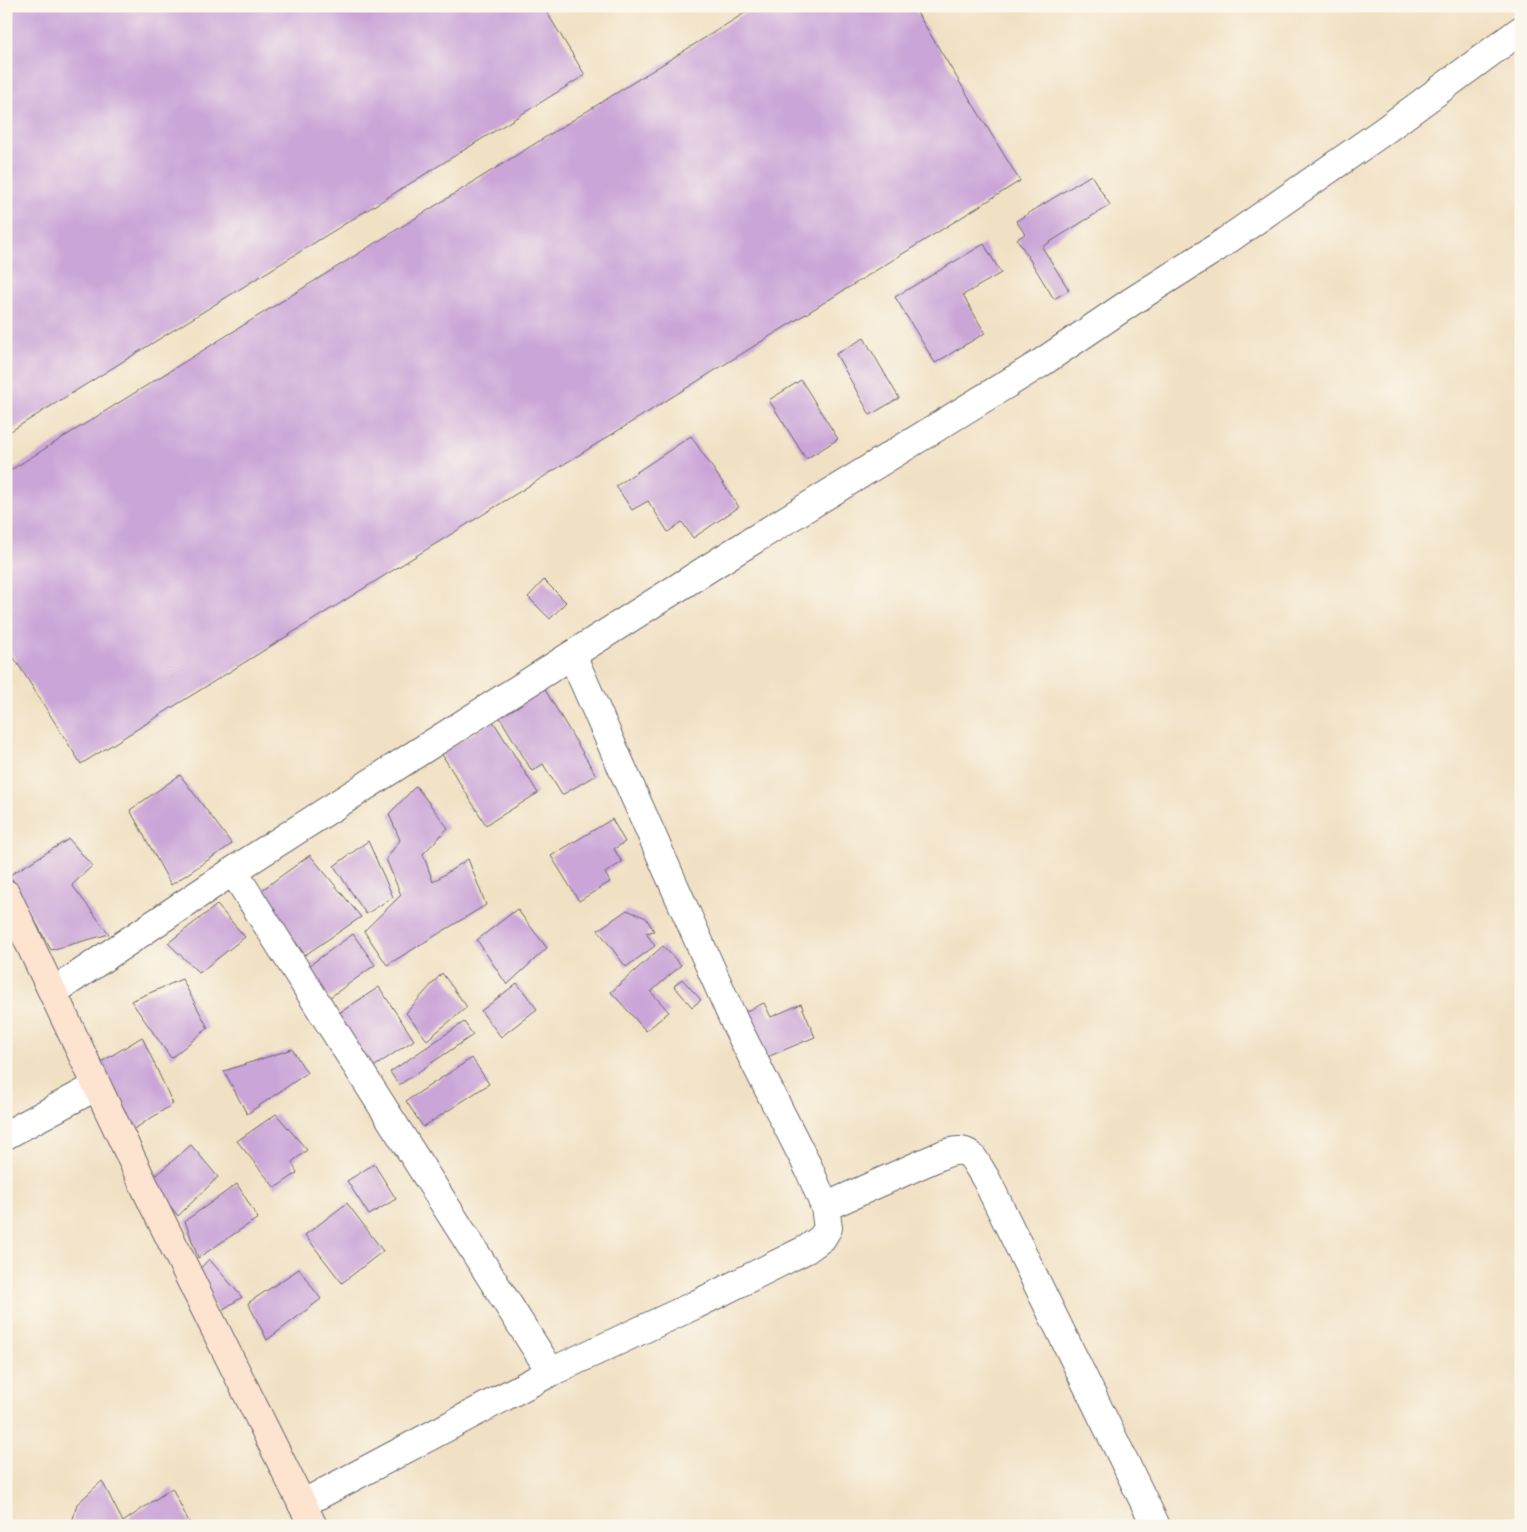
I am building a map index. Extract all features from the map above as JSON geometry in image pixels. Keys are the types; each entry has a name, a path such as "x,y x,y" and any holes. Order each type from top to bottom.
{"main road":[{"path":"6,894 153,1204 307,1515"}],"street":[{"path":"53,992 233,871 572,655 1041,363 1216,248 1388,128 1521,30"},
{"path":"307,1515 551,1372 696,1305 807,1249 822,1238 828,1228 825,1207 809,1169 735,1023 572,655"},
{"path":"233,871 551,1372"},
{"path":"6,1135 97,1086"},
{"path":"825,1207 944,1154 953,1151 964,1151 970,1155 986,1179 1156,1526"}],"building":[{"path":"6,6 543,6 585,75 6,434"},
{"path":"756,6 913,6 1020,181 81,764 6,645 6,473"},
{"path":"1091,175 1110,205 1042,247 1069,290 1054,299 1017,239 1025,234 1016,221"},
{"path":"984,244 1001,273 963,295 985,333 935,363 895,297"},
{"path":"864,338 899,398 870,415 836,354"},
{"path":"801,380 838,439 806,459 769,400"},
{"path":"691,436 739,507 693,538 682,522 668,532 648,501 632,510 616,486"},
{"path":"544,580 566,602 550,619 528,597"},
{"path":"544,688 596,775 562,795 543,764 532,771 499,716"},
{"path":"493,721 538,793 486,825 441,753"},
{"path":"180,775 232,844 171,885 130,810"},
{"path":"416,786 448,828 423,854 433,882 468,859 486,905 387,965 364,931 401,895 386,859 400,840 389,814"},
{"path":"612,819 625,842 614,849 622,862 605,873 610,882 579,901 551,856"},
{"path":"69,839 92,866 72,885 109,934 51,950 10,875"},
{"path":"368,841 393,897 366,914 334,866"},
{"path":"310,855 361,917 305,955 259,892"},
{"path":"217,905 245,937 199,973 168,943"},
{"path":"517,909 547,948 507,985 477,940"},
{"path":"627,910 646,918 654,931 646,933 655,946 626,967 598,930"},
{"path":"353,934 375,965 329,998 307,967"},
{"path":"663,946 681,965 651,992 669,1012 646,1031 611,992"},
{"path":"442,973 467,1007 427,1040 406,1013"},
{"path":"182,979 208,1028 171,1058 131,1001"},
{"path":"682,979 701,1000 692,1007 674,986"},
{"path":"517,983 537,1009 501,1037 481,1011"},
{"path":"379,987 414,1040 366,1072 333,1017"},
{"path":"764,1003 771,1017 801,1004 815,1037 765,1058 744,1012"},
{"path":"464,1022 473,1035 399,1085 390,1072"},
{"path":"142,1037 173,1104 131,1131 101,1062"},
{"path":"292,1049 307,1073 247,1114 224,1071"},
{"path":"472,1058 489,1084 423,1127 406,1101"},
{"path":"276,1114 307,1150 292,1162 297,1173 275,1188 237,1141"},
{"path":"191,1145 218,1177 178,1216 150,1180"},
{"path":"374,1164 396,1199 369,1215 347,1181"},
{"path":"237,1184 258,1218 198,1258 185,1221"},
{"path":"347,1203 383,1251 342,1283 305,1235"},
{"path":"209,1259 242,1297 219,1312 195,1274"},
{"path":"299,1269 321,1299 267,1340 248,1303"},
{"path":"102,1481 123,1522 172,1488 191,1526 71,1526 77,1504"}]}
